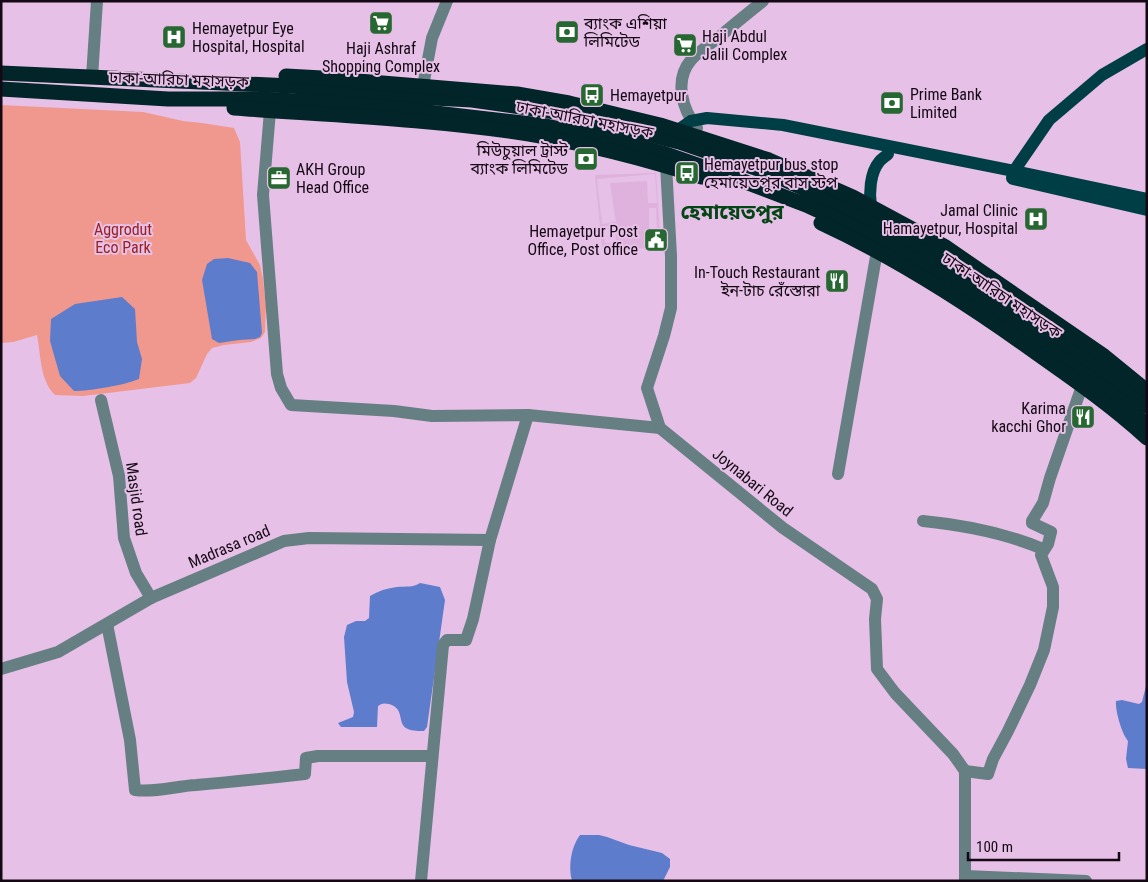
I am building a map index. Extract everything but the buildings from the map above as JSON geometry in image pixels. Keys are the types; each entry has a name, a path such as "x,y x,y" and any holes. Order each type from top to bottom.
{"highway":[{"path":"166,81 199,72 322,78 516,94 689,128 853,196 944,246 1104,356 1147,391"},
{"name":"ঢাকা-আরিচা মহাসড়ক","path":"1,73 292,86 414,97 472,100 562,112 688,145 770,173 846,208 958,269 1069,347 1147,406"},
{"name":"ঢাকা-আরিচা মহাসড়ক","path":"1,89 168,99 261,99 366,105 541,126 606,138 666,154 806,205 867,233 944,275 1028,332 1115,397 1147,424"},
{"path":"168,99 215,107 452,125 529,134 626,154 722,183 786,207 877,251 959,300 1082,386 1147,438"}],"main road":[{"path":"1013,175 1049,120 1102,75 1147,49"},
{"path":"689,128 707,118 783,125 1013,175 1147,210"},
{"path":"689,128 707,126 782,134 1147,199"},
{"path":"871,206 869,192 873,177 878,163 888,154"}],"street":[{"path":"92,77 97,1"},
{"path":"423,86 432,38 446,1"},
{"path":"689,128 681,89 682,76 690,60 763,1"},
{"path":"270,111 264,204 278,374 281,388 288,402 290,405 296,406 375,409 432,416 528,415 660,428 647,388 671,308 671,256 666,165"},
{"path":"838,474 877,251"},
{"path":"1042,552 1048,544 1051,532 1032,523 1032,521 1043,503 1058,452 1082,386"},
{"name":"Masjid road","path":"102,400 119,476 124,538 136,573 151,598"},
{"path":"421,881 443,645 446,640 466,640 473,619 490,540 528,415"},
{"name":"Joynabari Road","path":"660,428 783,528 872,589 877,599 875,619 877,669 895,693 953,754 965,771"},
{"path":"923,521 998,534 1042,552 1053,586 1053,607 1044,650 1008,732 993,759 988,774 965,771 965,878 1086,881"},
{"name":"Madrasa road","path":"1,669 58,652 151,598 284,541 309,538 490,540"},
{"path":"106,624 130,740 135,790 146,792 305,774 306,758 318,756 432,756"}],"shaded area":[{"path":"656,173 661,249 602,247 595,175","holes":["655,174 657,203 648,203 647,181 610,183 616,222 602,224 597,179","649,208 656,208 657,234 649,234","615,225 616,243 605,243 603,226"]}],"green space":[{"name":"Aggrodut Eco Park","path":"1,105 143,112 183,121 234,128 240,142 246,240 260,265 263,279 266,307 265,332 261,338 251,342 212,348 207,354 196,378 190,383 83,396 55,395 46,383 37,335 13,342 1,343"}],"water":[{"path":"228,258 250,263 257,272 262,333 260,337 255,339 219,343 212,339 202,280 207,264 214,259"},
{"path":"122,297 135,309 137,342 142,359 139,379 107,387 74,391 60,376 50,341 51,319 75,304"},
{"path":"420,583 440,587 445,600 427,727 424,731 414,731 404,727 397,709 384,703 378,706 377,727 341,727 338,723 353,717 354,712 347,682 344,637 347,625 356,621 365,621 369,618 370,596 373,594 390,588 412,586"},
{"path":"1147,682 1147,769 1128,768 1126,759 1128,741 1119,722 1116,701 1122,700 1139,704 1142,702"},
{"path":"580,835 599,835 662,853 670,859 670,867 663,881 572,881 571,857 574,845"}],"place":[{"name":"Haji Ashraf Shopping Complex","path":"381,23"},
{"name":"ব্যাংক এশিয়া লিমিটেড","path":"567,32"},
{"name":"Hemayetpur Eye Hospital, Hospital","path":"174,37"},
{"name":"Haji Abdul Jalil Complex","path":"685,45"},
{"name":"Hemayetpur","path":"592,95"},
{"name":"Prime Bank Limited","path":"892,103"},
{"name":"মিউচুয়াল ট্রাস্ট ব্যাংক লিমিটেড","path":"586,159"},
{"name":"Hemayetpur bus stop হেমায়েতপুর বাস স্টপ","path":"687,173"},
{"name":"AKH Group Head Office","path":"279,178"},
{"name":"Jamal Clinic Hamayetpur, Hospital","path":"1036,219"},
{"name":"Hemayetpur Post Office, Post office","path":"656,240"},
{"name":"In-Touch Restaurant ইন-টাচ রেঁস্তোরা","path":"837,281"},
{"name":"Karima kacchi Ghor","path":"1083,417"}],"district":[{"name":"হেমায়েতপুর","path":"732,212"}]}
